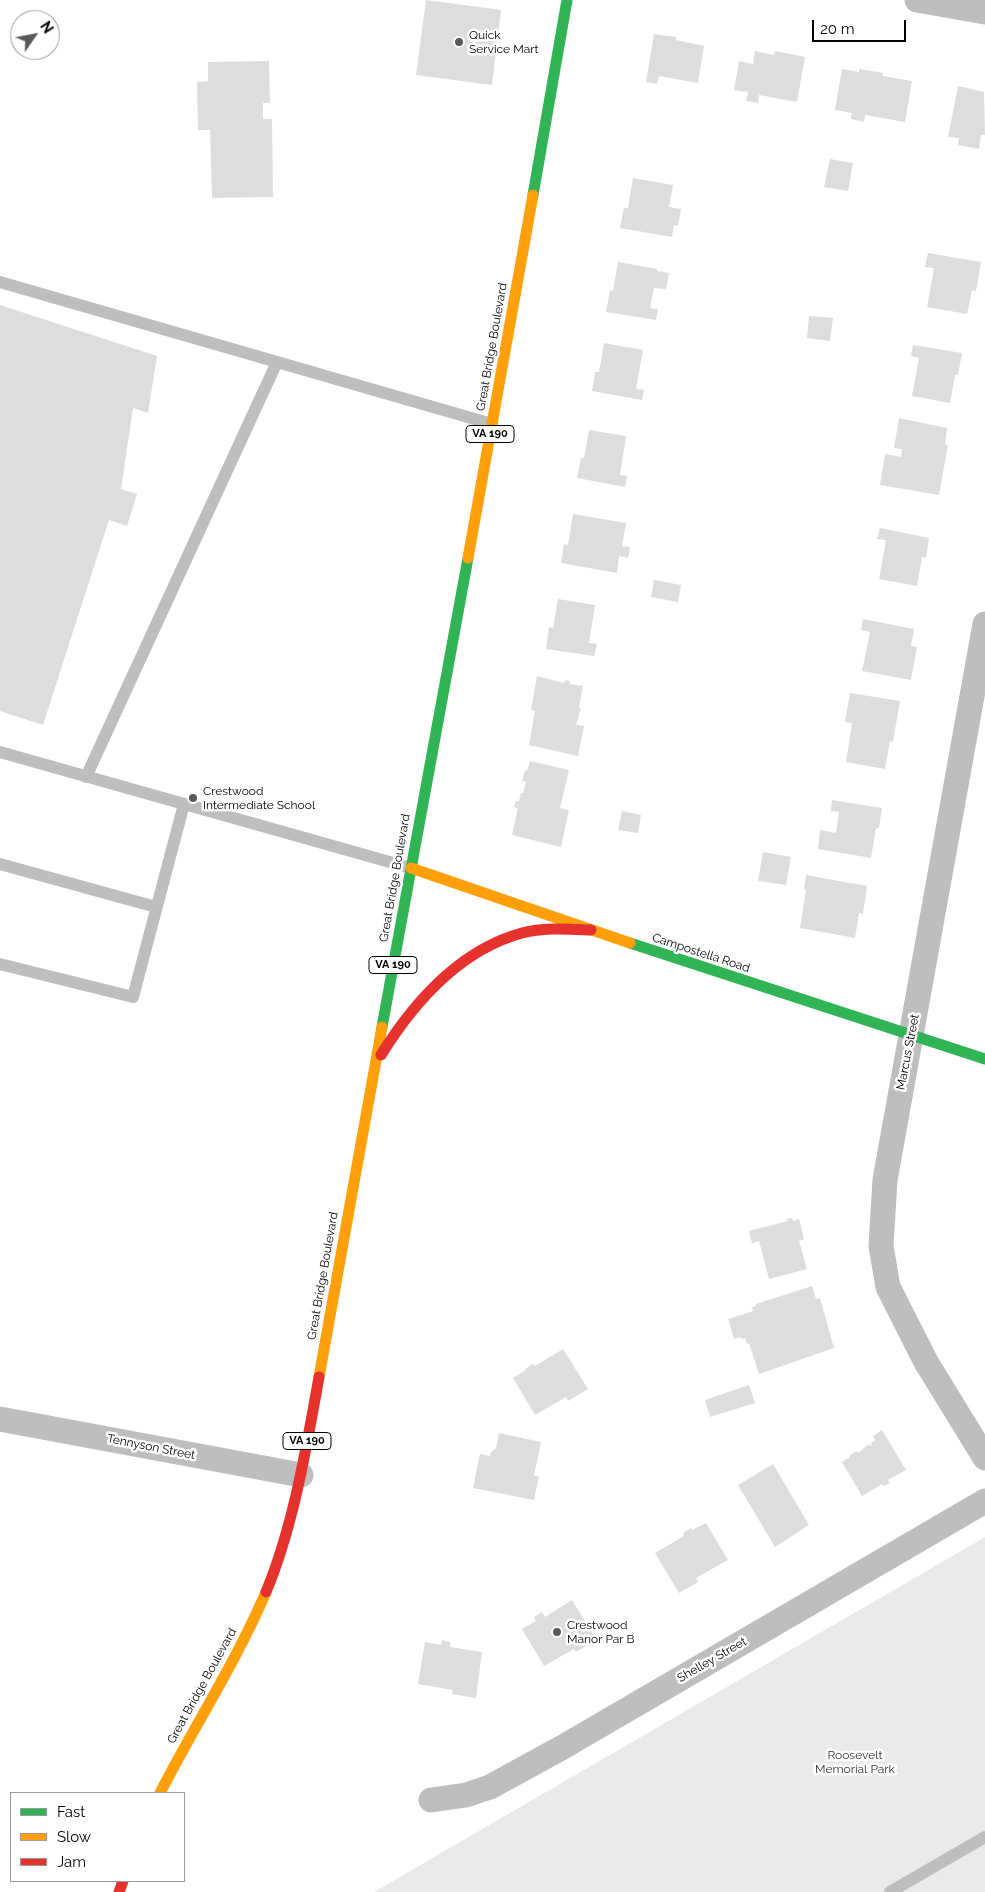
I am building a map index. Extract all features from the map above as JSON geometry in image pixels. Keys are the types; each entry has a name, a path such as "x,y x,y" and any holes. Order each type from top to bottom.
{"main road":[{"name":"Great Bridge Boulevard","path":"161,1792 184,1746 236,1656 257,1612 274,1572 301,1475 492,424 566,0"},
{"name":"Campostella Road","path":"410,868 591,930 985,1059"},
{"path":"376,1062 413,1008 449,973 488,948 522,934 555,929 591,930"}],"street":[{"path":"917,0 985,12"},
{"name":"Marcus Street","path":"985,624 885,1180 881,1246 888,1287 926,1362 985,1458"},
{"name":"Tennyson Street","path":"0,1419 301,1475"},
{"name":"Shelley Street","path":"431,1800 466,1795 498,1783 985,1501"}],"lane":[{"path":"0,282 492,424"},
{"path":"86,777 276,362"},
{"path":"0,752 410,868"},
{"path":"0,964 133,997 184,804"},
{"path":"0,864 156,907"},
{"path":"890,1892 985,1837"}],"green space":[{"name":"Roosevelt Memorial Park","path":"985,1537 985,1892 374,1892"}],"building":[{"name":"Quick Service Mart","path":"426,0 501,10 492,85 416,75"},
{"path":"654,34 676,37 676,40 704,46 698,83 659,76 657,84 646,82"},
{"path":"755,51 774,55 775,51 805,57 797,102 759,95 758,103 746,101 748,92 734,90 739,61 753,64"},
{"path":"269,61 270,103 263,103 263,119 272,119 273,197 212,198 210,130 198,130 197,82 208,81 208,62"},
{"path":"842,69 859,72 859,69 883,73 883,76 912,81 905,122 865,115 864,122 851,119 852,113 835,110"},
{"path":"958,86 984,92 985,135 981,135 979,149 958,145 959,138 948,137"},
{"path":"830,159 853,163 848,191 824,187"},
{"path":"633,178 673,185 669,207 681,209 678,226 674,225 672,237 620,228 624,208 628,208"},
{"path":"928,253 981,262 976,291 972,290 967,314 927,307 934,268 925,267"},
{"path":"618,262 669,273 666,289 654,288 650,308 658,309 656,320 606,312 610,290 613,291"},
{"path":"0,305 157,356 148,413 133,408 121,489 137,494 127,526 109,520 43,725 0,711"},
{"path":"809,316 833,318 830,341 807,338"},
{"path":"604,343 643,350 636,389 644,390 642,400 592,391 595,372 599,372"},
{"path":"913,345 962,353 958,375 955,375 950,403 912,396 919,358 911,356"},
{"path":"899,418 947,428 945,445 948,445 939,495 880,485 885,454 901,457 902,449 894,448"},
{"path":"589,430 626,436 620,475 627,476 625,487 577,478 581,458 584,458"},
{"path":"573,514 626,523 622,546 630,547 628,558 619,556 617,573 561,563 564,544 568,545"},
{"path":"880,528 929,538 926,558 922,557 917,586 879,579 886,540 877,539"},
{"path":"654,580 681,585 678,602 651,597"},
{"path":"558,599 595,605 589,643 597,644 594,656 546,649 549,627 553,628"},
{"path":"863,619 914,629 911,646 917,647 911,680 862,671 870,632 861,630"},
{"path":"537,676 564,683 565,680 570,681 569,684 583,686 579,708 581,708 576,725 584,726 578,756 529,745 535,711 531,710"},
{"path":"850,693 900,701 893,742 890,741 885,769 846,762 852,723 845,722"},
{"path":"530,761 569,770 560,808 569,810 561,847 512,835 518,808 514,807 516,801 519,801 521,793 523,793 526,782 522,781"},
{"path":"832,800 882,808 879,828 876,828 871,858 818,849 820,830 836,833 839,812 831,811"},
{"path":"622,811 641,815 638,833 618,830"},
{"path":"763,852 791,857 786,885 758,881"},
{"path":"806,875 867,886 863,914 859,913 855,938 800,928 806,890 804,889"},
{"path":"792,1218 793,1221 799,1219 804,1239 799,1241 807,1269 769,1279 759,1241 752,1243 749,1231 788,1221 787,1219"},
{"path":"812,1286 816,1299 820,1298 834,1348 759,1374 749,1343 747,1344 745,1338 734,1339 728,1319 753,1311 752,1307 756,1306 756,1304"},
{"path":"563,1349 588,1389 568,1401 566,1397 535,1415 513,1378 533,1364 535,1366"},
{"path":"749,1385 755,1403 710,1417 705,1400"},
{"path":"882,1430 906,1470 888,1480 890,1483 884,1486 882,1484 862,1496 842,1462 869,1444 870,1446 872,1445 871,1443 875,1440 873,1436"},
{"path":"499,1433 541,1442 534,1476 539,1476 534,1500 473,1488 480,1454 490,1456 491,1452 496,1448"},
{"path":"773,1464 809,1525 775,1547 738,1485"},
{"path":"706,1523 728,1560 696,1578 698,1582 679,1593 655,1553 684,1536 683,1533 691,1528 692,1530"},
{"name":"Crestwood Manor Par B","path":"572,1600 597,1640 576,1652 574,1649 544,1666 522,1629 536,1621 534,1617 542,1612 545,1617"},
{"path":"442,1640 450,1642 450,1647 482,1652 476,1698 452,1694 453,1690 418,1684 425,1642 441,1645"}],"traffic: fast":[{"path":"533,195 567,0"},
{"path":"382,1027 468,558"},
{"path":"630,943 985,1059"}],"traffic: slow":[{"path":"468,558 533,195"},
{"path":"411,868 630,943"},
{"path":"319,1377 382,1027"},
{"path":"161,1792 229,1668 266,1592"}],"traffic: jam":[{"path":"381,1055 408,1016 424,998 441,980 478,952 499,941 531,931 556,929 591,930"},
{"path":"266,1592 292,1513 319,1377"},
{"path":"119,1892 123,1882"}],"place":[{"name":"Quick Service Mart","path":"459,42"},
{"name":"Crestwood Intermediate School","path":"193,798"},
{"name":"Crestwood Manor Par B","path":"557,1632"}]}
